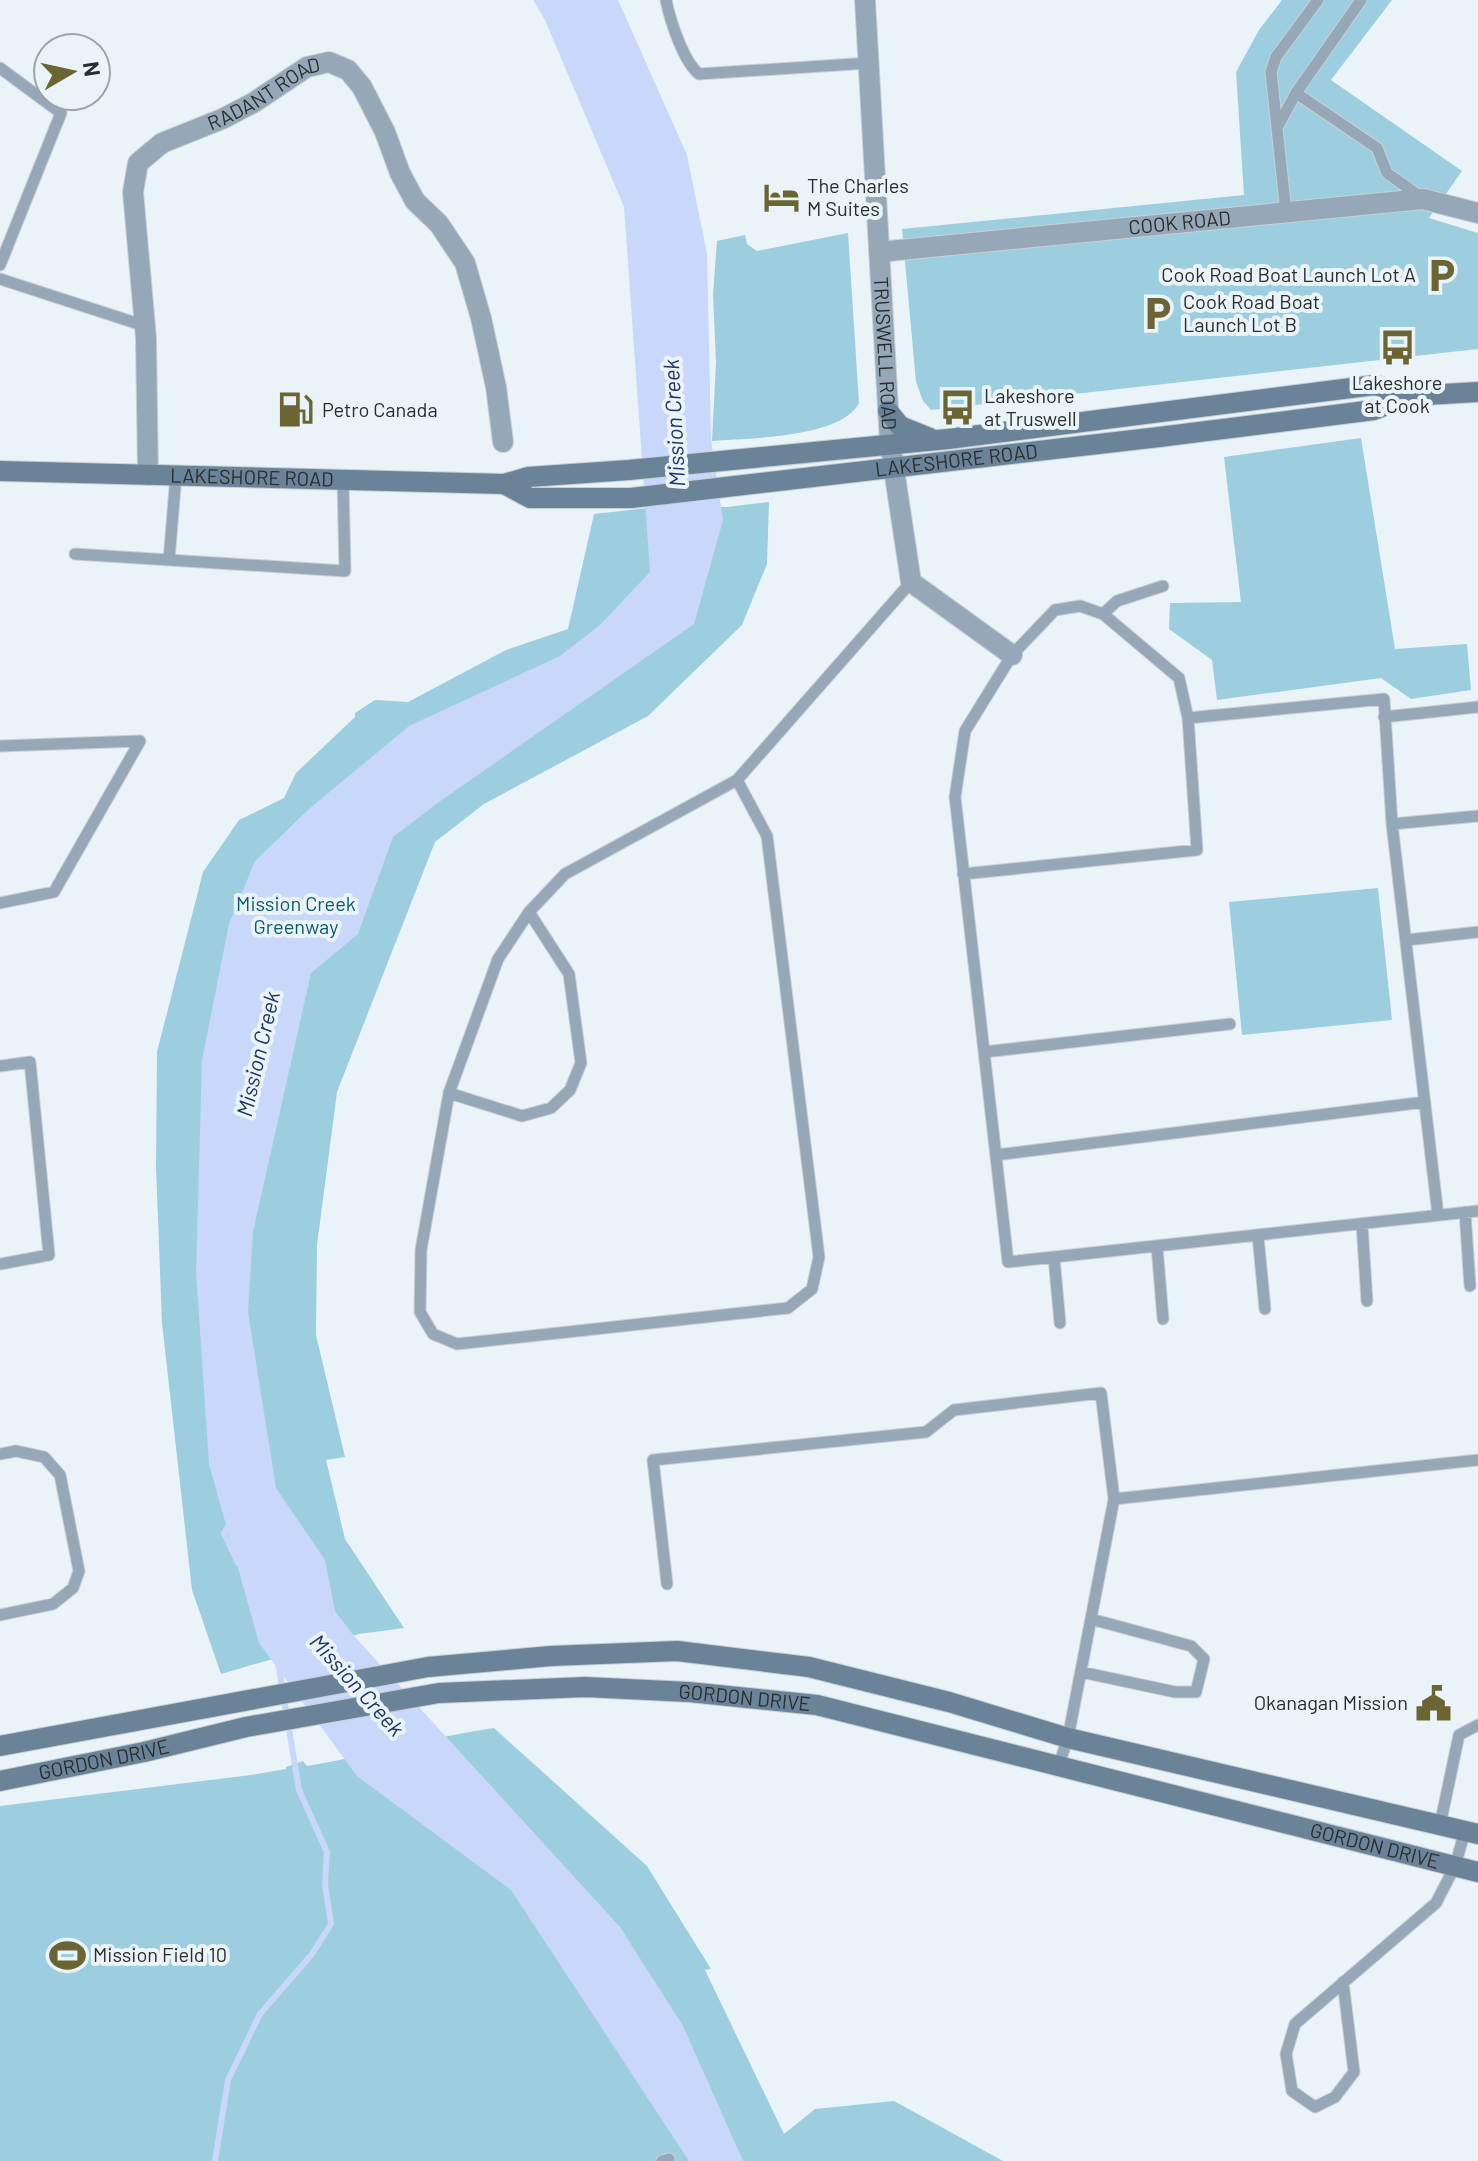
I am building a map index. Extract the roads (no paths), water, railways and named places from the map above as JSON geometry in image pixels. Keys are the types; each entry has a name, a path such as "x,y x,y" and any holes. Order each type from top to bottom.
{"main road":[{"name":"LAKESHORE ROAD","path":"0,471 504,484 528,477 938,440 1375,385 1409,396"},
{"name":"LAKESHORE ROAD","path":"504,484 530,498 631,498 1374,410 1409,396 1478,392"},
{"path":"888,411 900,426 938,440"},
{"path":"1082,421 1084,446"},
{"name":"GORDON DRIVE","path":"0,1746 428,1667 551,1656 691,1653 809,1667 949,1702 1068,1738 1472,1833"},
{"name":"GORDON DRIVE","path":"0,1781 268,1723 439,1693 585,1687 689,1692 817,1705 1478,1872"}],"street":[{"name":"TRUSWELL ROAD","path":"865,0 890,443 911,582"},
{"name":"RADANT ROAD","path":"148,475 145,326 133,192 138,163 162,143 232,114 307,67 329,62 348,70 362,87 415,201 439,224 465,263 496,387 503,442"},
{"name":"COOK ROAD","path":"879,252 1423,199 1478,213"},
{"path":"911,582 1012,655"}],"lane":[{"path":"666,0 691,68 699,74 869,63"},
{"path":"1286,213 1271,72 1276,57 1318,0"},
{"path":"1277,128 1296,93 1361,0"},
{"path":"0,68 61,113 0,265"},
{"path":"1296,93 1377,148 1387,173 1423,199"},
{"path":"0,279 145,326"},
{"path":"169,560 176,475"},
{"path":"75,554 345,571 343,479"},
{"path":"737,780 767,836 819,1257 812,1289 788,1308 457,1344 433,1334 420,1312 421,1250 449,1093 498,959 529,912 565,874 737,780 911,582"},
{"path":"1103,614 1117,601 1163,586"},
{"path":"963,874 1197,850 1188,718 1179,678 1103,614 1080,606 1055,610 1012,655 965,731 955,797 963,874 1008,1262 1478,1211"},
{"path":"1188,718 1384,699 1392,824 1438,1215"},
{"path":"1384,717 1478,707"},
{"path":"0,746 140,741 54,892 0,903"},
{"path":"1392,824 1478,816"},
{"path":"449,1093 522,1116 551,1108 570,1090 581,1063 569,974 529,912"},
{"path":"1407,940 1478,932"},
{"path":"984,1052 1230,1024"},
{"path":"0,1066 30,1062 49,1255 0,1264"},
{"path":"996,1155 1425,1102"},
{"path":"1465,1212 1470,1286"},
{"path":"1362,1224 1367,1301"},
{"path":"1258,1236 1265,1309"},
{"path":"1157,1246 1163,1319"},
{"path":"1054,1258 1060,1323"},
{"path":"667,1584 653,1460 926,1432 954,1410 1101,1393 1114,1499 1068,1738 1058,1767"},
{"path":"0,1454 16,1451 44,1457 60,1475 79,1571 73,1588 53,1604 0,1615"},
{"path":"1114,1499 1478,1460"},
{"path":"1081,1672 1175,1692 1196,1692 1204,1659 1191,1646 1091,1619"},
{"path":"1440,1825 1459,1735 1478,1725"},
{"path":"1343,1982 1354,2072 1335,2097 1315,2107 1292,2091 1286,2054 1295,2024 1343,1982 1436,1903 1472,1833"}],"water":[{"name":"Mission Creek","path":"533,0 618,0 687,155 707,254 711,439 723,520 694,624 393,837 358,934 311,973 253,1232 248,1312 276,1488 325,1560 335,1611 354,1636 620,1927 683,2026 743,2161 689,2161 511,1890 357,1776 259,1643 209,1464 196,1272 202,1060 229,924 255,861 309,809 409,726 560,656 600,625 650,572 624,207 545,20"}],"waterway":[{"path":"230,1524 224,1533 238,1563"},
{"path":"215,2161 228,2080 260,2014 312,1954 331,1924 325,1884 327,1852 299,1790 278,1662"}],"place":[{"name":"The Charles M Suites","path":"781,197"},
{"name":"Cook Road Boat Launch Lot A","path":"1442,275"},
{"name":"Cook Road Boat Launch Lot B","path":"1157,314"},
{"name":"Lakeshore at Cook","path":"1397,348"},
{"name":"Lakeshore at Truswell","path":"958,407"},
{"name":"Petro Canada","path":"296,410"},
{"name":"Okanagan Mission","path":"1434,1703"},
{"name":"Mission Field 10","path":"67,1955"}],"park label":[{"name":"Mission Creek Greenway","path":"296,916"}]}
